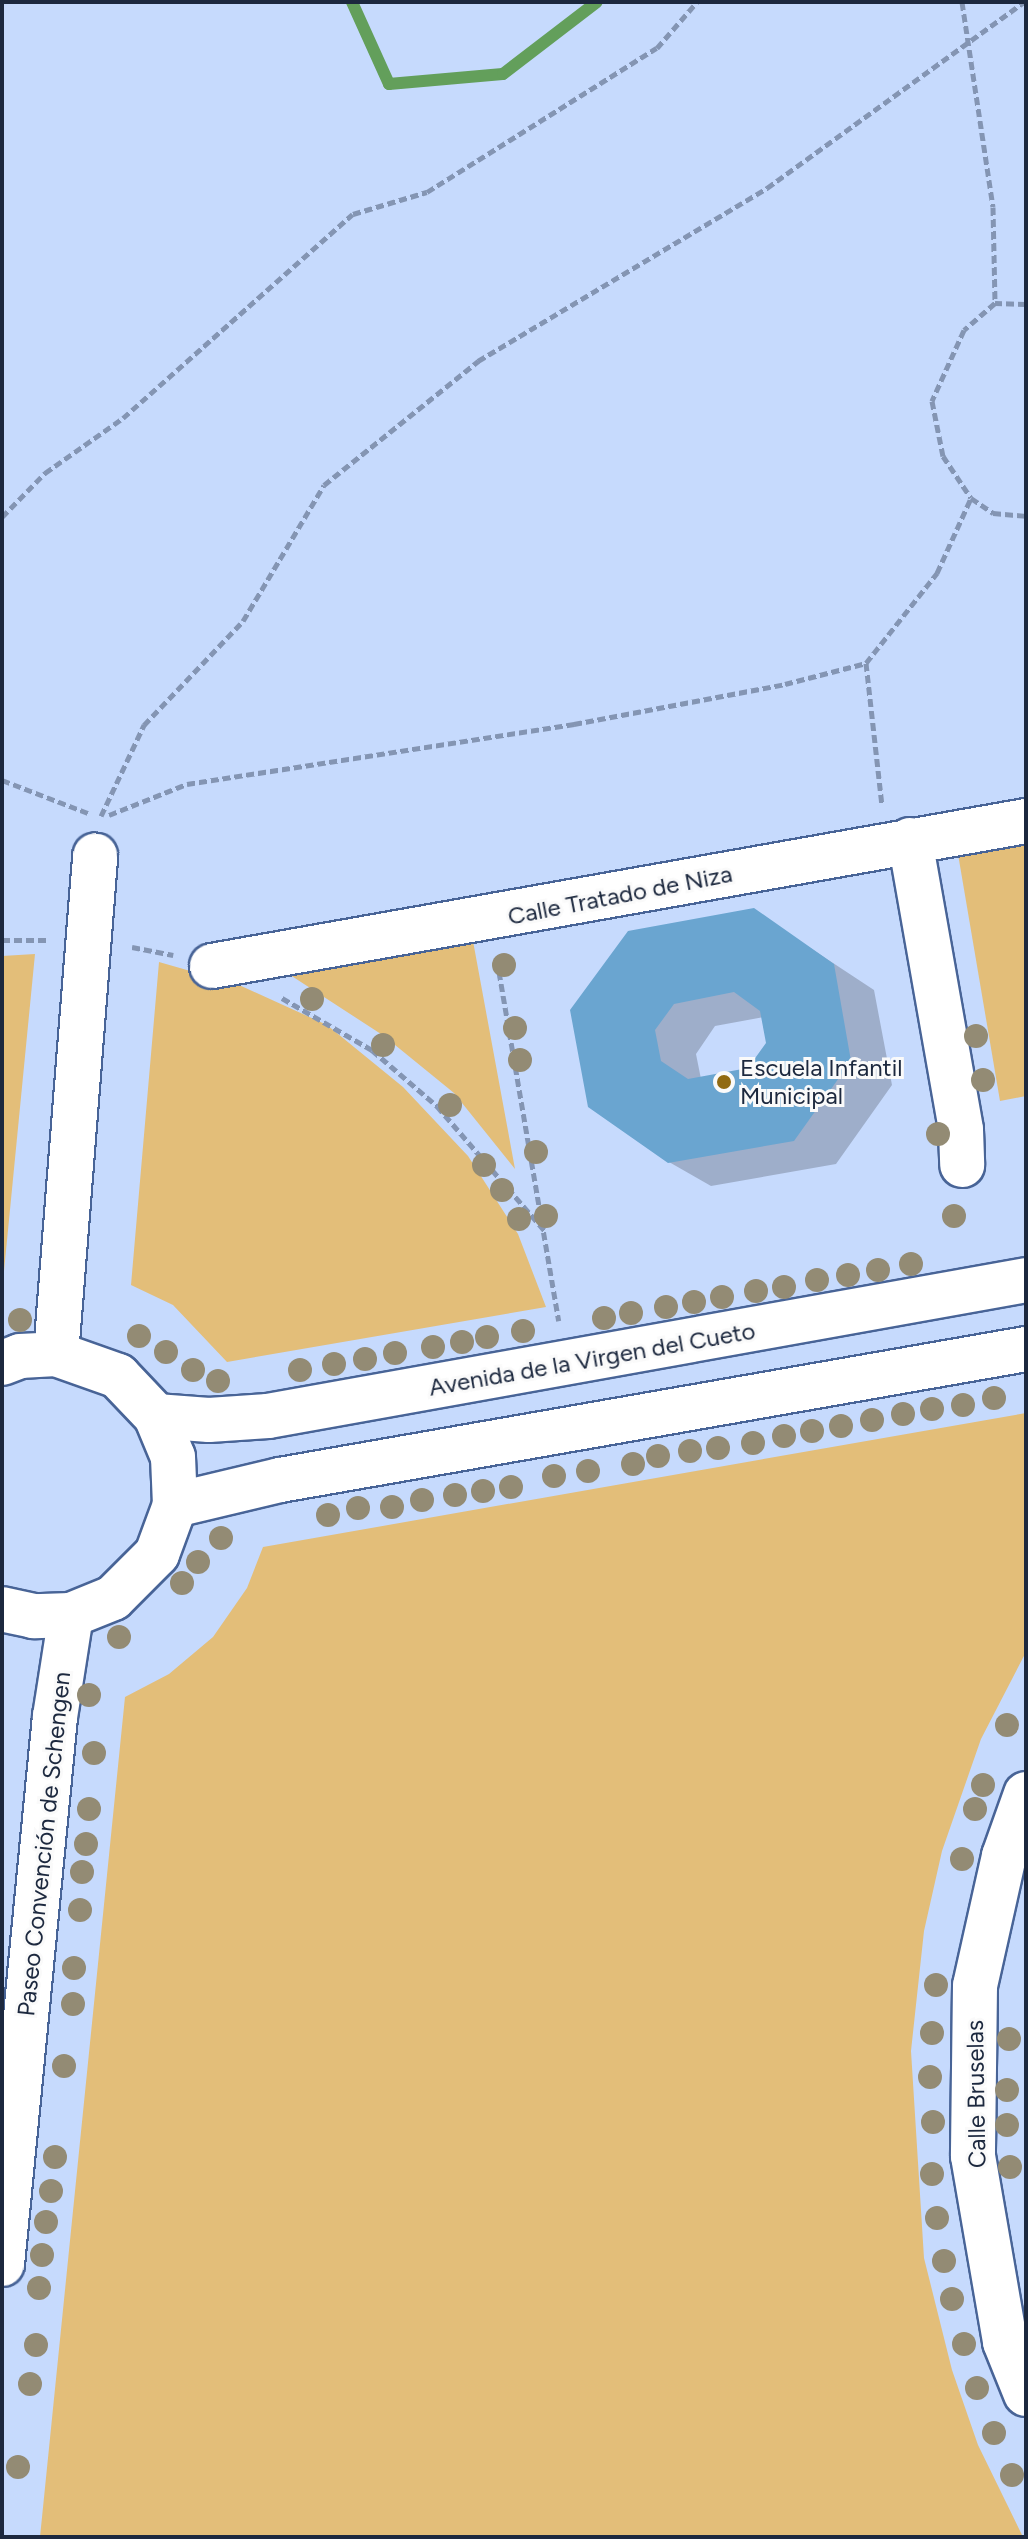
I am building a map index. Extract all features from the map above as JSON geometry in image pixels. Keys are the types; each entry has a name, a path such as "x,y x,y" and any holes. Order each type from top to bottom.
{"street":[{"name":"Calle Tratado de Niza","path":"212,966 490,920 898,842 1026,821"},
{"path":"56,1354 92,943 97,837"},
{"path":"898,842 961,1130 962,1165"},
{"name":"Avenida de la Virgen del Cueto","path":"156,1416 209,1420 268,1416 566,1365 1026,1280"},
{"path":"175,1505 280,1480 1026,1349"},
{"path":"2,1363 20,1356 56,1354 118,1376 156,1416 173,1457 175,1505 157,1554 113,1598 71,1615 34,1616 2,1609"},
{"name":"Paseo Convención de Schengen","path":"2,2264 55,1717 71,1615"},
{"name":"Calle Bruselas","path":"1026,1794 1004,1856 975,1986 973,2156 1005,2342 1026,2394"}],"path":[{"path":"2,517 45,473 123,418 353,214 427,192 657,48 697,2"},
{"path":"962,2 993,207 995,303"},
{"path":"97,837 144,725 243,621 324,485 478,361 767,188 1024,2"},
{"path":"1026,304 995,303 964,330 932,401 943,456 971,498 993,513 1026,516"},
{"path":"97,837 187,784 574,724 785,684 866,663 937,573 971,498"},
{"path":"866,663 875,739 898,842"},
{"path":"2,780 97,837"},
{"path":"490,920 566,1365"},
{"path":"2,940 146,948 212,966"},
{"path":"276,995 372,1050 437,1106 545,1231"}],"shaded area":[{"path":"1026,843 1026,1096 1000,1101 958,854"},
{"path":"473,941 515,1169 454,1093 384,1036 284,971"},
{"path":"35,954 4,1271 2,1272 2,956"},
{"path":"159,962 239,985 327,1025 403,1087 468,1156 518,1234 546,1307 227,1362 173,1305 131,1285"},
{"path":"1026,1413 1026,1652 981,1739 942,1851 924,1931 911,2051 924,2258 952,2370 978,2445 1023,2537 40,2537 125,1697 169,1674 213,1637 247,1588 263,1547"}],"building":[{"path":"754,908 834,964 851,1061 794,1141 668,1163 588,1107 570,1010 628,931","holes":["734,992 760,1011 766,1043 748,1068 688,1079 661,1061 655,1030 674,1004"]}],"waterway":[{"path":"352,2 389,84 503,74 597,2"}],"place":[{"name":"Escuela Infantil Municipal","path":"724,1082"}]}
